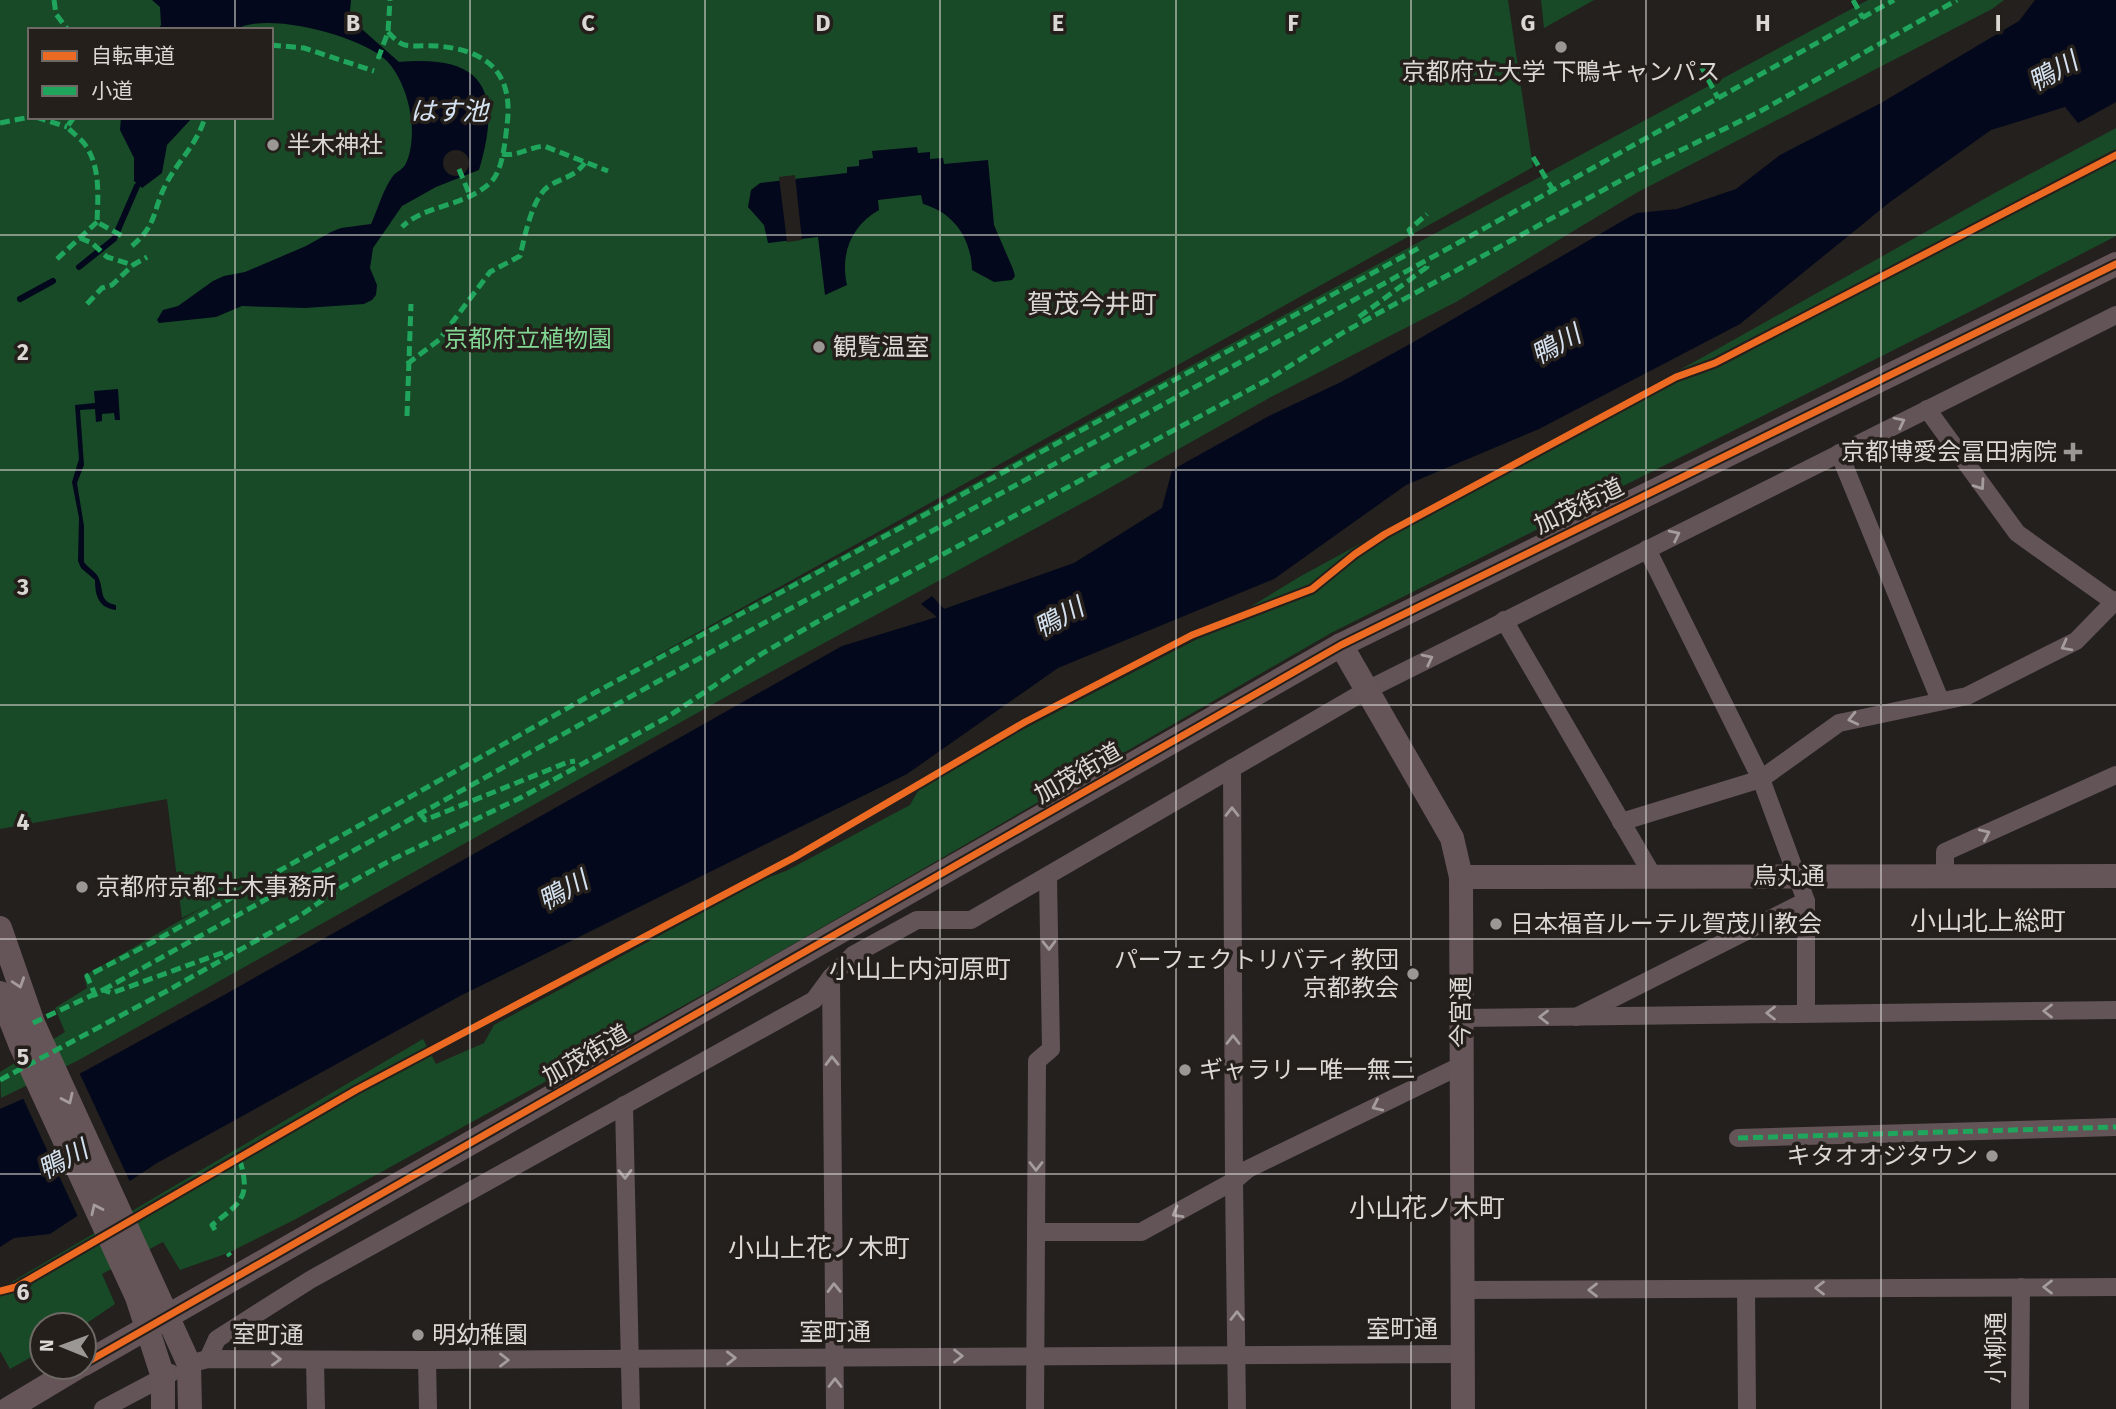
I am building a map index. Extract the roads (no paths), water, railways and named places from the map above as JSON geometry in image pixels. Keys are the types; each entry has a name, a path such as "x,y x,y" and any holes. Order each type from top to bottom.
{"street":[{"name":"加茂街道","path":"98,1356 1341,645 2116,264"},
{"path":"103,1409 163,1377 199,1362 218,1339 310,1280 814,1000 831,977 853,955 917,920 971,920 1367,690 2116,315"},
{"path":"1622,822 1761,779 1839,723 1967,696 2076,641 2115,601 2017,533 1927,409"},
{"path":"1839,453 1940,700"},
{"path":"1647,549 1761,779 1799,876 1806,901 1806,1013"},
{"path":"1504,620 1653,876"},
{"name":"今宮通","path":"1341,645 1452,838 1461,877 1463,1409"},
{"path":"1232,768 1237,1409"},
{"path":"1945,876 1945,852 2116,775"},
{"path":"1035,1409 1037,1061 1051,1049 1048,876"},
{"name":"烏丸通","path":"1461,877 2116,876"},
{"path":"1576,1017 1806,901"},
{"path":"0,928 22,1036"},
{"path":"831,977 835,1409"},
{"path":"0,993 144,1288 157,1321 163,1377 163,1409"},
{"path":"1461,1018 2116,1010"},
{"path":"1036,1232 1141,1232 1234,1181 1259,1163 1460,1066"},
{"path":"624,1105 631,1409"},
{"path":"1738,1138 2116,1127"},
{"name":"小柳通","path":"2020,1409 2021,1287"},
{"path":"1462,1290 2116,1287"},
{"path":"1746,1289 1747,1409"},
{"path":"157,1321 199,1362"},
{"name":"室町通","path":"199,1362 1462,1354"},
{"path":"315,1360 316,1409"},
{"path":"427,1360 428,1409"},
{"path":"190,1409 199,1362"},
{"path":"8,1409 55,1381"}],"water":[{"name":"はす池","path":"152,0 351,0 350,12 355,23 399,62 428,61 451,65 469,72 480,84 487,99 488,119 486,143 479,170 436,187 402,206 373,248 370,268 377,285 376,295 372,300 364,304 305,308 242,306 216,317 159,323 157,320 163,310 178,306 213,281 245,272 341,228 371,224 389,181 404,167 411,149 412,130 408,103 400,79 386,60 356,42 312,28 289,24 268,23 241,28 159,28 160,7"},
{"name":"鴨川","path":"2035,0 2116,0 2116,102 2078,123 2065,107 1991,130 1890,202 1740,324 1539,429 1406,485 1274,579 1058,668 907,774 460,996 157,1163 50,1234 14,1238 0,1247 0,1109 83,1072 224,995 842,646 937,617 921,604 932,596 944,609 1074,563 1162,508 1172,470 1269,416 1341,382 1410,344 1637,213 1677,209 1736,189 1780,155 1881,103 2019,21"},
{"path":"121,119 191,119 167,145 162,173 142,188 134,181 134,158 120,130"},
{"path":"917,147 918,153 930,152 930,159 943,158 944,164 988,160 994,225 1013,269 1015,276 1012,280 994,282 972,270 968,247 959,228 944,214 923,204 921,195 878,200 879,210 861,224 850,242 845,262 847,285 825,295 818,237 768,243 764,225 748,207 751,190 760,183 847,173 847,167 859,166 859,160 873,158 872,151"},
{"path":"118,389 120,420 115,420 114,413 102,414 102,421 96,422 95,409 80,410 84,465 77,483 84,526 84,562 98,577 104,599 116,605 116,610 102,604 97,596 95,580 81,568 78,561 79,518 72,482 79,459 75,405 95,403 94,391"}],"waterway":[{"path":"79,267 114,239 137,186"},
{"path":"20,299 53,281"}],"place":[{"name":"京都府立大学 下鴨キャンパス","path":"1561,47"},
{"name":"半木神社","path":"273,145"},
{"name":"観覧温室","path":"819,347"},
{"name":"京都博愛会冨田病院","path":"2073,452"},
{"name":"京都府京都土木事務所","path":"82,887"},
{"name":"日本福音ルーテル賀茂川教会","path":"1496,924"},
{"name":"パーフェクトリバティ教団 京都教会","path":"1413,974"},
{"name":"ギャラリー唯一無二","path":"1185,1070"},
{"name":"キタオオジタウン","path":"1992,1156"},
{"name":"明幼稚園","path":"418,1335"}],"district":[{"name":"賀茂今井町","path":"1092,304"},
{"name":"小山北上総町","path":"1988,921"},
{"name":"小山上内河原町","path":"920,969"},
{"name":"小山花ノ木町","path":"1427,1208"},
{"name":"小山上花ノ木町","path":"819,1248"}],"park label":[{"name":"京都府立植物園","path":"528,339"}]}
